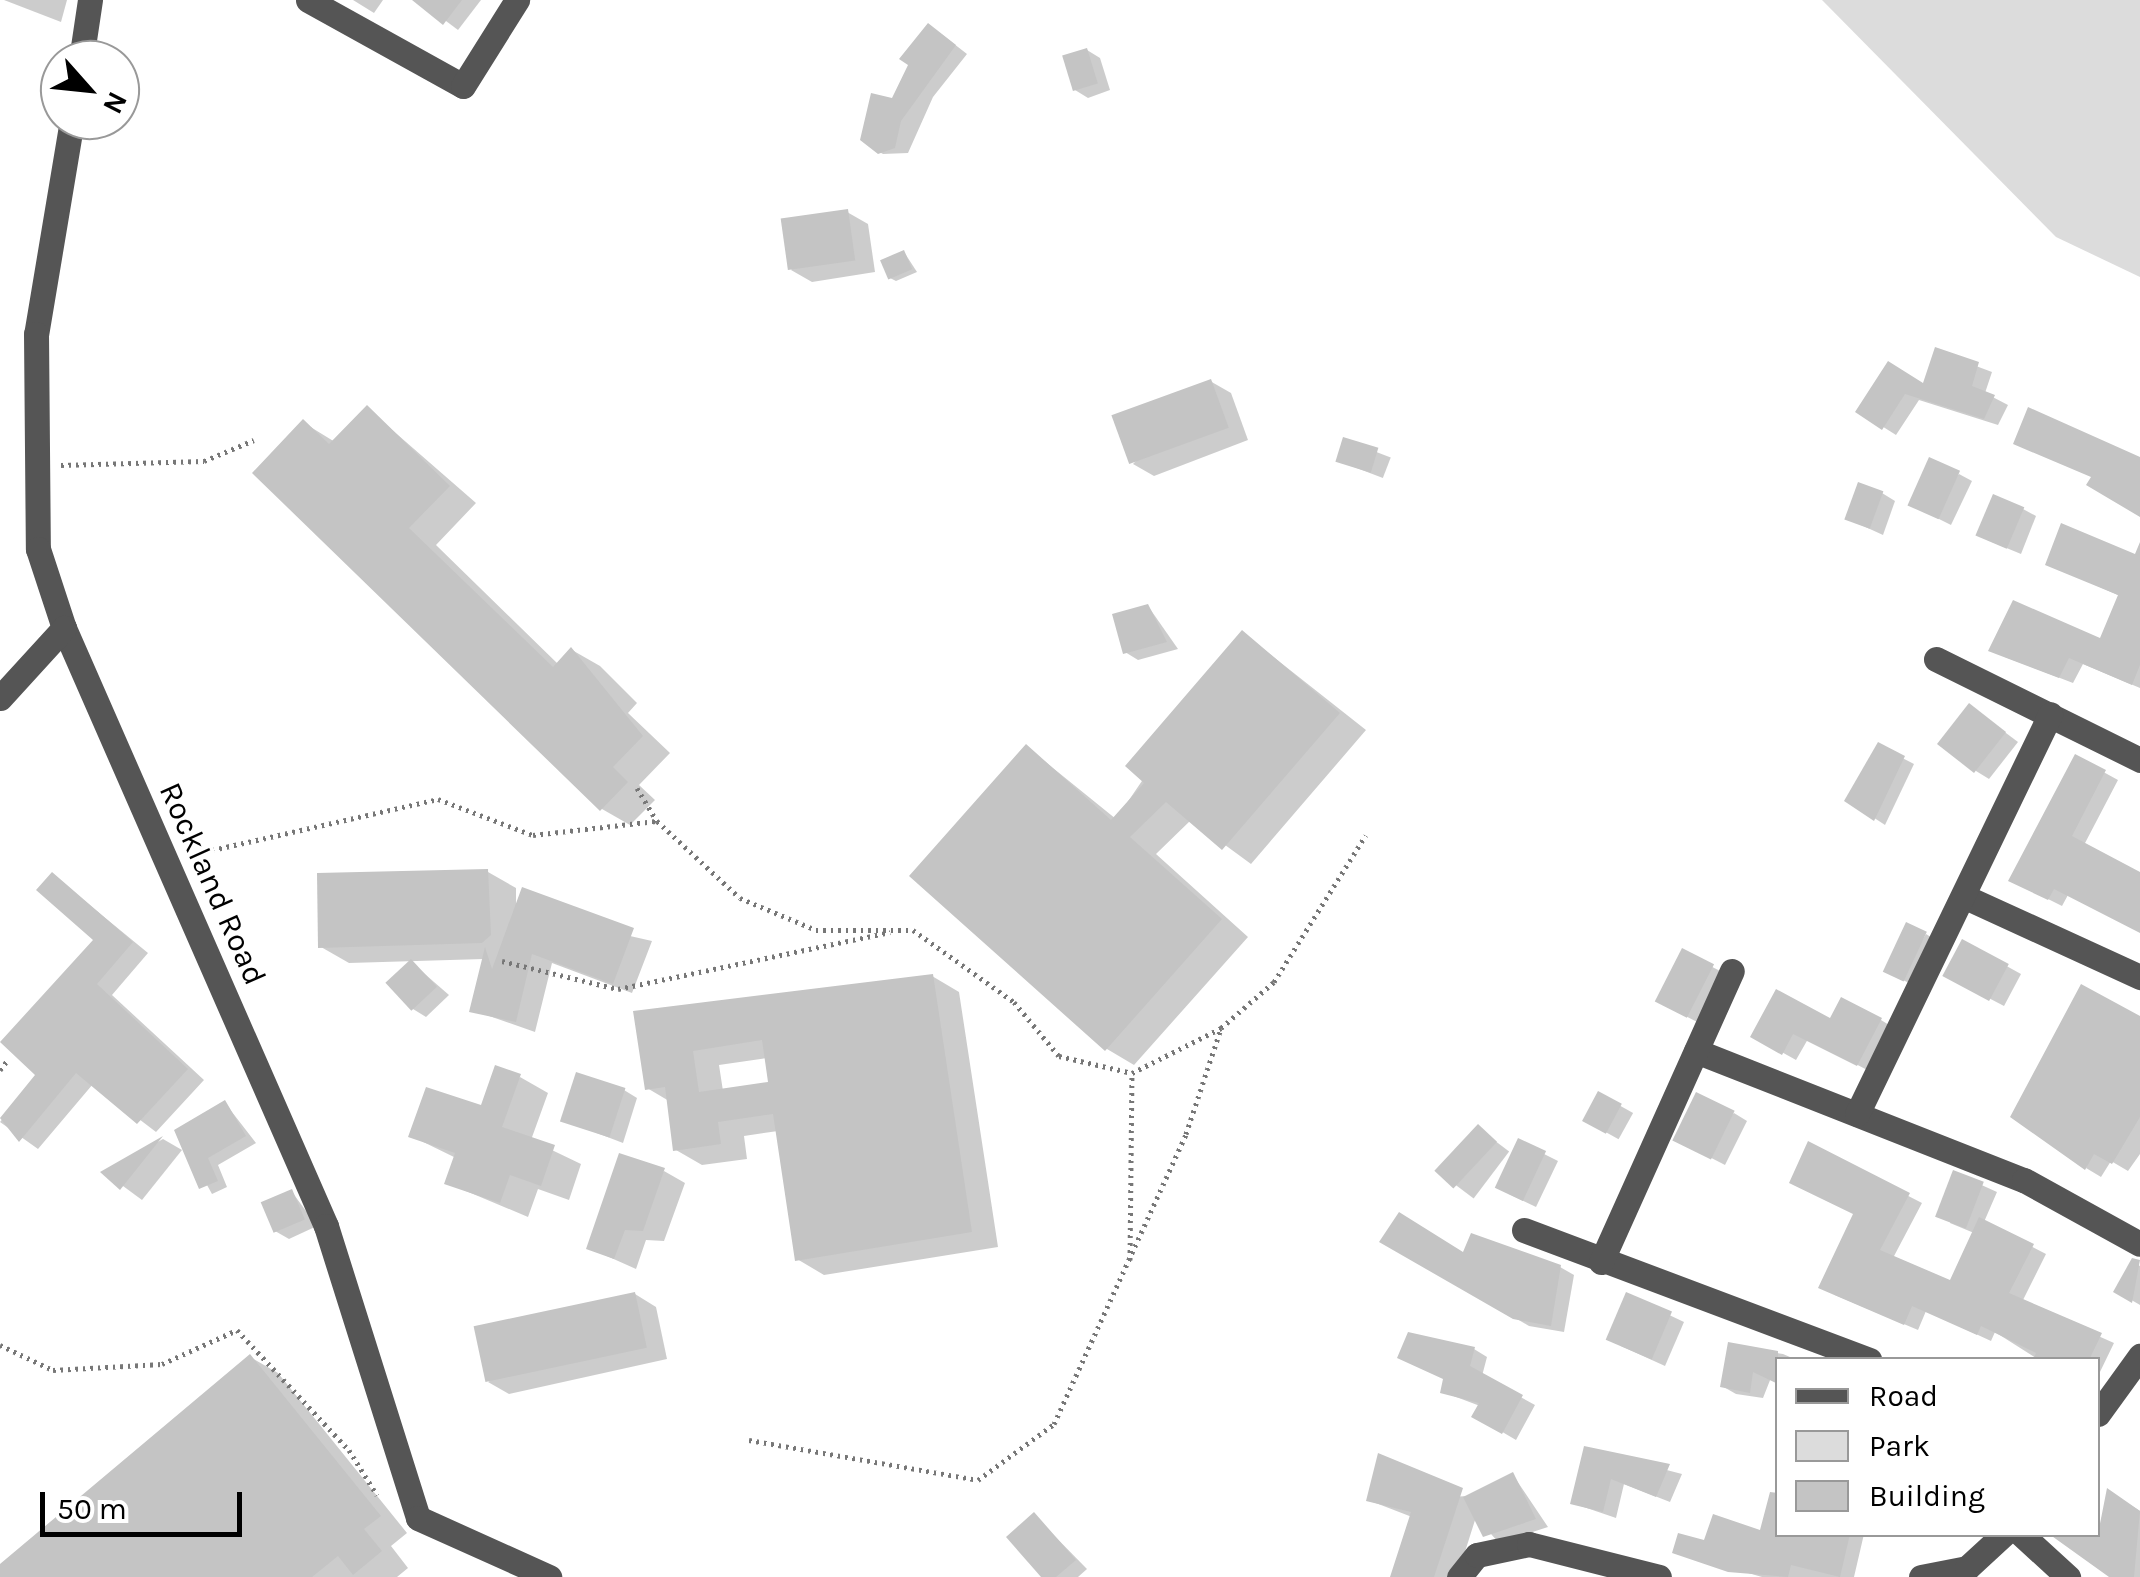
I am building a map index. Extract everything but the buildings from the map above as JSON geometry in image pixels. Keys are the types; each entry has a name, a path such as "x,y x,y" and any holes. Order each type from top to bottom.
{"street":[{"path":"84,40 90,0"},
{"path":"308,0 463,86 517,0"},
{"name":"Rockland Road","path":"69,140 36,334 33,466 38,549 64,628 326,1226 418,1518 549,1577"},
{"path":"0,698 64,628"},
{"path":"1936,659 2140,760"},
{"path":"1857,1114 2050,714"},
{"path":"1962,896 2140,977"},
{"path":"1601,1262 1732,970"},
{"path":"1696,1051 2024,1180 2140,1244"},
{"path":"1524,1230 1861,1357"},
{"path":"2100,1411 2140,1356"},
{"path":"1921,1577 1967,1568 2001,1537"},
{"path":"2024,1537 2068,1577"},
{"path":"1459,1577 1478,1555 1529,1544 1659,1577"}],"path":[{"path":"33,466 204,460 254,440"},
{"path":"638,788 656,820 740,898 816,930 902,930 1014,1002 1059,1056 1132,1073 1221,1028 1274,982 1366,835"},
{"path":"163,860 438,800 533,835 656,820"},
{"path":"502,962 618,989 902,930"},
{"path":"748,1440 978,1480 1054,1424 1130,1264 1221,1028"},
{"path":"0,1070 8,1061"},
{"path":"1130,1264 1132,1073"},
{"path":"0,1345 53,1370 162,1364 236,1330 349,1450 376,1495"}],"green space":[{"path":"1822,0 2140,0 2140,277 2056,237"}]}
